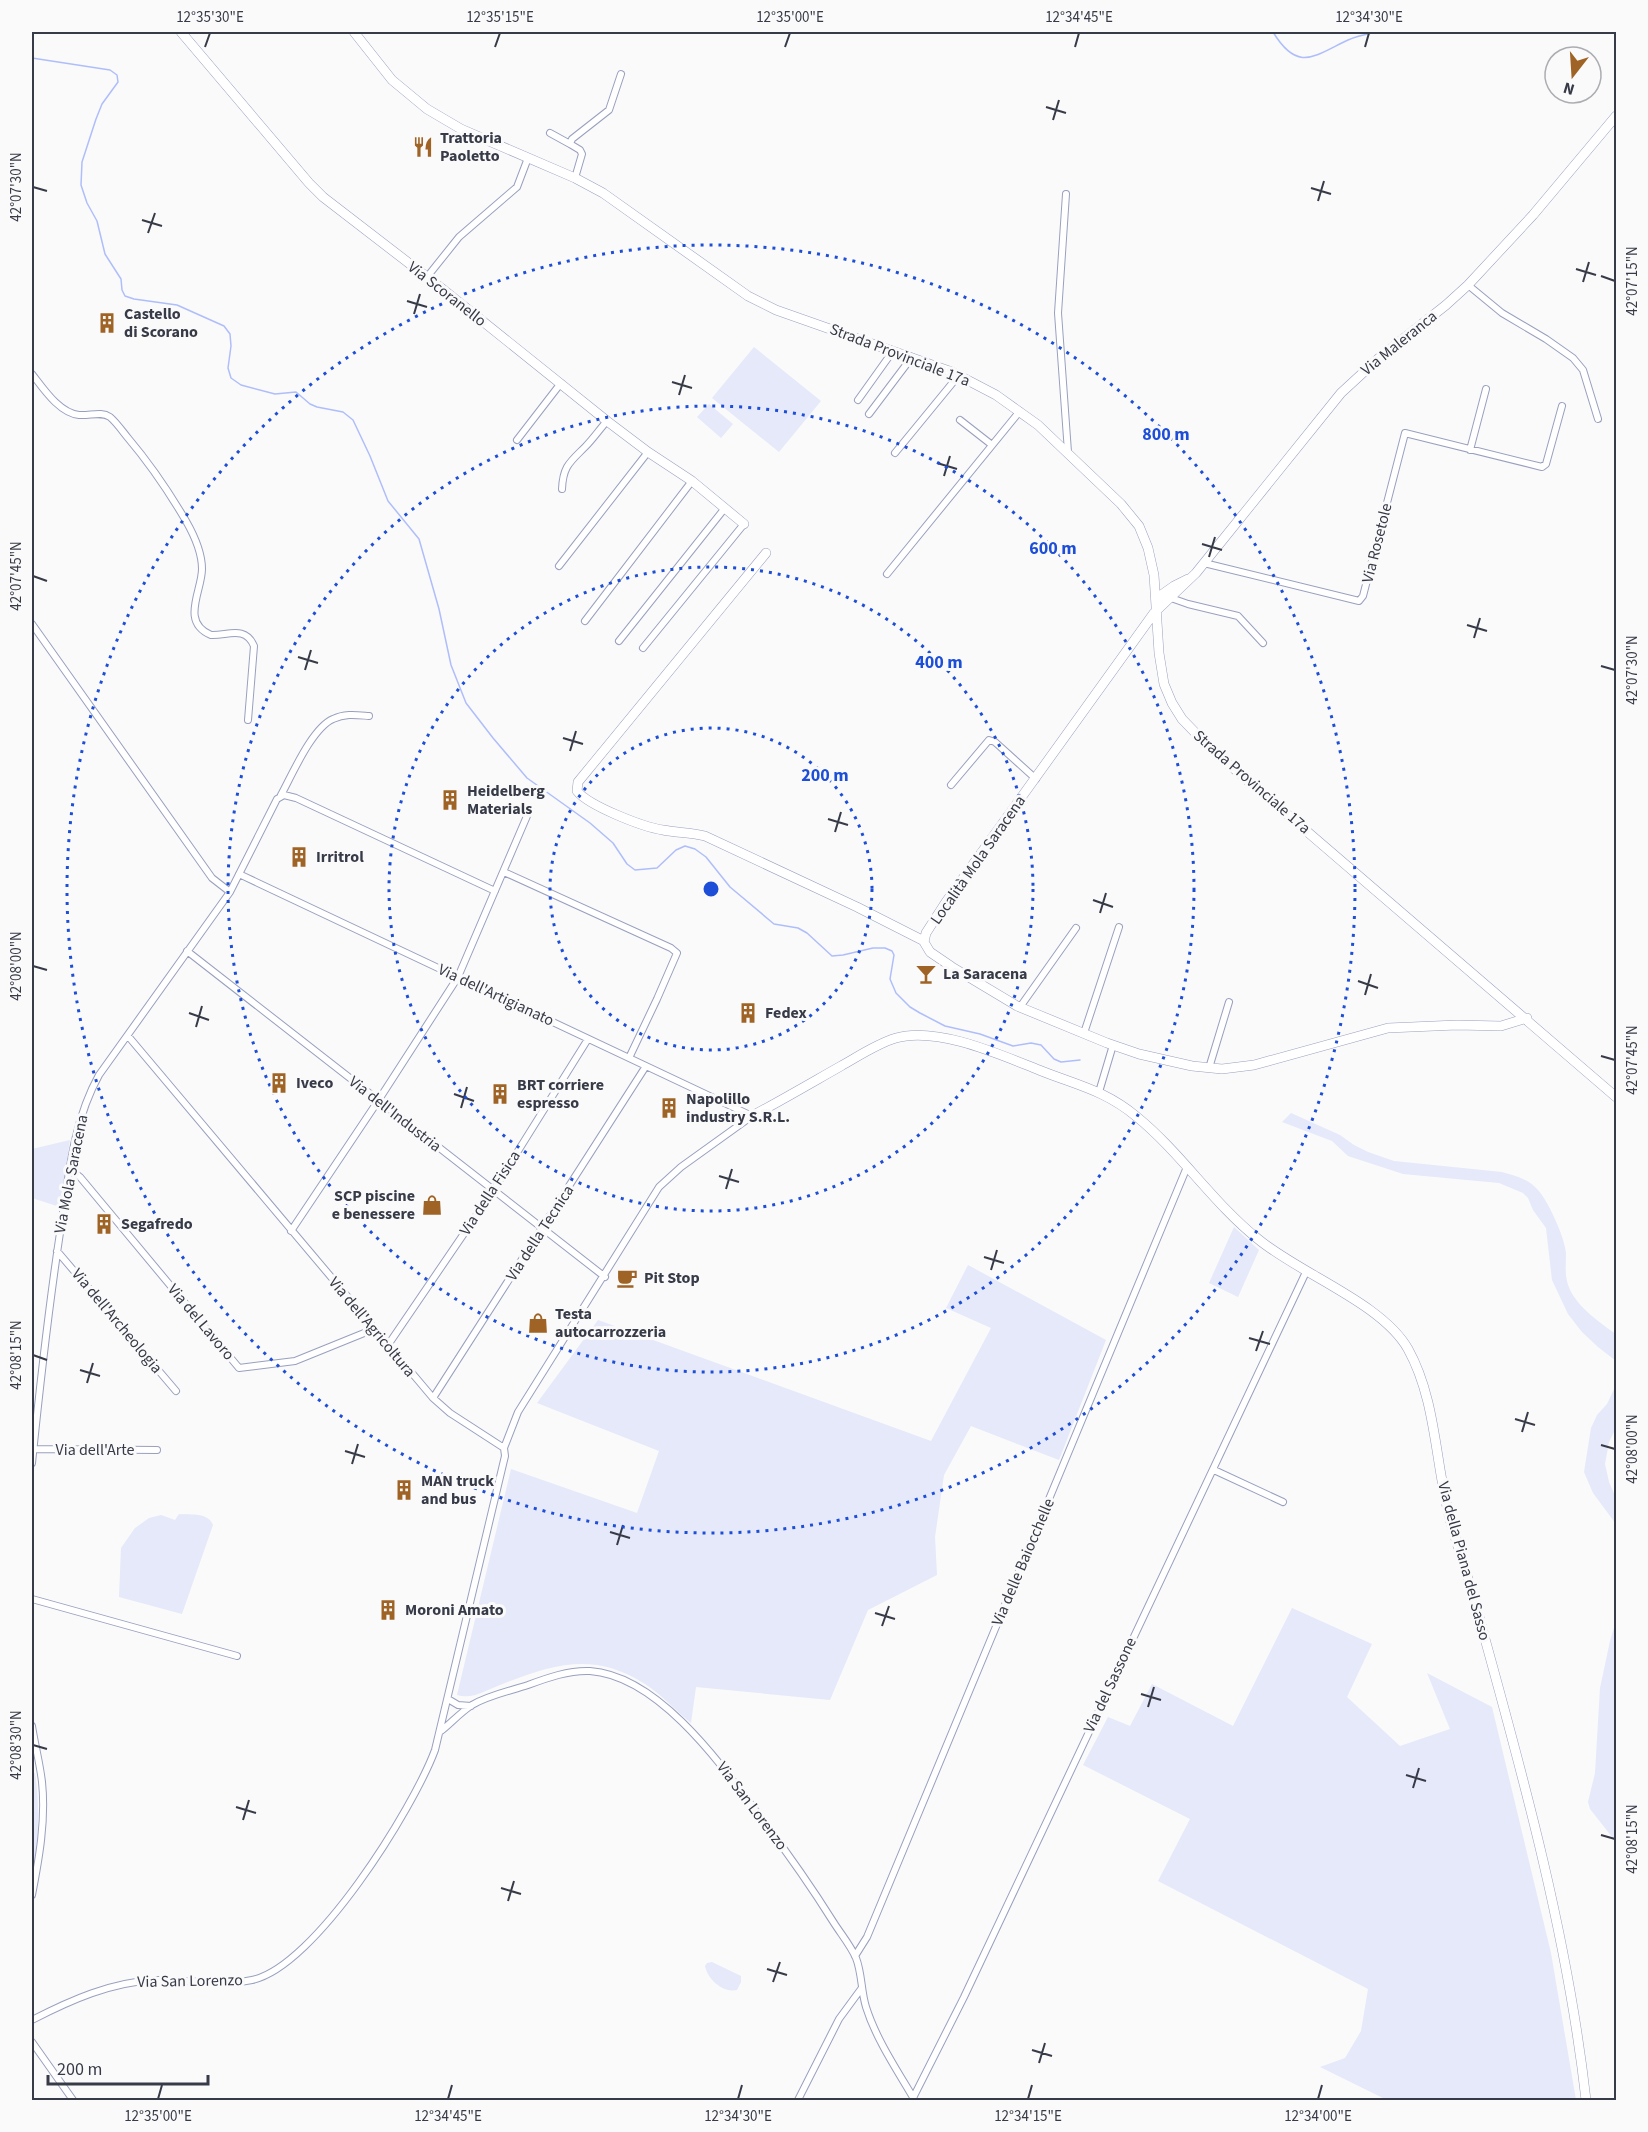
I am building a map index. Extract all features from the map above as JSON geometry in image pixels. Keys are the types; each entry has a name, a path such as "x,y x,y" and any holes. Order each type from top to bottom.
{"street":[{"name":"Via Scoranello","path":"181,32 321,195 607,421 692,481 744,524"},
{"name":"Strada Provinciale 17a","path":"354,32 389,77 421,105 449,123 575,178 603,193 752,298 776,310 959,375 1020,411 1068,452 1137,523 1151,559 1157,598 1159,653 1164,684 1172,703 1187,725 1617,1097"},
{"path":"570,144 574,136 609,110 621,74"},
{"name":"Via Maleranca","path":"1171,598 1204,563 1311,429 1351,383 1468,285 1533,215 1617,116"},
{"path":"550,133 582,153 575,178"},
{"path":"427,277 461,234 517,187 528,158"},
{"path":"1066,194 1058,313 1068,452"},
{"path":"1468,285 1502,313 1574,358 1583,370 1598,419"},
{"path":"858,400 893,351"},
{"path":"870,414 912,357"},
{"path":"32,374 68,412 82,415 101,414 111,418 141,454 190,528 200,558 201,573 194,609 199,626 211,635 232,632 243,634 253,643 248,720"},
{"path":"895,453 959,375"},
{"path":"517,440 561,383"},
{"path":"1486,389 1470,450 1531,465 1544,467 1546,464 1562,406"},
{"path":"887,574 1020,411"},
{"path":"960,420 992,445"},
{"path":"562,489 564,474 569,463 585,448 607,421"},
{"name":"Via Rosetole","path":"1204,563 1361,601 1405,433 1470,450"},
{"path":"559,566 648,452"},
{"path":"585,621 692,481"},
{"path":"619,641 725,508"},
{"path":"643,648 744,524"},
{"path":"766,553 647,701 578,782 577,791 587,800 638,823 664,830 705,836 924,941"},
{"path":"1157,598 1191,578"},
{"path":"1171,598 1238,616 1263,643"},
{"name":"Località Mola Saracena","path":"1171,598 1158,609 946,902 926,933 924,941 930,952 1020,1007 1113,1045 1173,1062 1209,1068 1259,1064 1388,1028 1446,1025 1501,1026 1527,1018"},
{"path":"32,624 212,878 230,892"},
{"name":"Via Mola Saracena","path":"32,1463 45,1328 77,1128 88,1095 99,1075 230,892 274,802 281,795 311,740 331,719 350,714 369,716"},
{"path":"951,785 989,740 995,742 1036,778"},
{"path":"281,795 296,798 495,891"},
{"path":"291,1231 458,977 531,809"},
{"path":"504,872 671,948 677,953 629,1058"},
{"name":"Via dell'Artigianato","path":"239,874 752,1116"},
{"path":"1084,1033 1119,927"},
{"path":"1020,1007 1076,928"},
{"name":"Via dell'Industria","path":"187,951 604,1277"},
{"path":"1209,1068 1229,1002"},
{"name":"Via della Piana del Sasso","path":"752,1116 876,1046 910,1035 929,1036 985,1049 1099,1092 1115,1101 1144,1123 1250,1232 1274,1252 1359,1304 1390,1326 1405,1344 1419,1374 1431,1422 1449,1517 1516,1750 1568,1981 1580,2046 1586,2100"},
{"name":"Via dell'Agricoltura","path":"128,1036 433,1398 450,1413 504,1448"},
{"name":"Via della Fisica","path":"388,1345 493,1191 588,1039"},
{"path":"1099,1092 1113,1045"},
{"name":"Via della Tecnica","path":"433,1398 646,1066"},
{"path":"504,1448 518,1412 654,1194 665,1180 685,1164 752,1116"},
{"name":"Via delle Baiocchelle","path":"855,1956 867,1937 1187,1167"},
{"name":"Via del Lavoro","path":"70,1169 80,1177 239,1368 292,1362 375,1329"},
{"name":"Via dell'Archeologia","path":"57,1251 176,1391"},
{"name":"Via del Sassone","path":"914,2099 1306,1272"},
{"name":"Via San Lorenzo","path":"32,2020 89,1994 118,1985 153,1980 248,1980 270,1973 285,1964 317,1935 380,1849 421,1782 441,1732 502,1468 504,1448"},
{"name":"Via dell'Arte","path":"33,1449 156,1450"},
{"path":"1214,1470 1283,1502"},
{"path":"32,1599 237,1656"},
{"name":"Via San Lorenzo","path":"472,1705 545,1679 580,1671 603,1674 628,1683 669,1712 718,1760 793,1860 855,1956 861,1989 872,2023 914,2099"},
{"path":"448,1699 458,1705 472,1705"},
{"path":"441,1732 472,1705"},
{"path":"32,1726 42,1785 43,1814 40,1856 32,1895"},
{"path":"798,2100 837,2023 861,1989"},
{"path":"32,2042 72,2100"}],"shaded area":[{"path":"754,347 821,401 779,452 712,398"},
{"path":"709,404 733,424 721,438 697,417"},
{"path":"1291,1113 1340,1135 1368,1152 1394,1161 1502,1172 1532,1184 1545,1199 1555,1218 1566,1253 1566,1276 1570,1290 1584,1309 1616,1334 1616,1361 1582,1332 1568,1314 1552,1280 1546,1228 1523,1193 1499,1183 1403,1174 1348,1156 1332,1141 1282,1122"},
{"path":"70,1140 60,1207 32,1198 32,1149"},
{"path":"1234,1227 1259,1250 1238,1297 1209,1283"},
{"path":"968,1265 1106,1340 1059,1460 971,1426 944,1475 935,1537 937,1575 868,1610 830,1700 696,1687 691,1723 645,1684 608,1667 591,1664 573,1664 538,1671 474,1695 457,1695 511,1469 637,1513 659,1451 537,1403 598,1320 931,1441 991,1328 946,1308"},
{"path":"1616,1385 1616,1428 1609,1442 1605,1464 1616,1498 1616,1524 1593,1493 1584,1472 1591,1428"},
{"path":"179,1514 203,1516 213,1525 182,1614 119,1597 121,1548 135,1528 149,1518 161,1515 175,1520"},
{"path":"1292,1608 1372,1644 1347,1697 1400,1746 1450,1729 1427,1673 1492,1707 1551,1953 1576,2100 1387,2100 1320,2067 1345,2058 1361,2031 1368,1989 1158,1881 1190,1819 1083,1765 1108,1717 1130,1726 1152,1684 1233,1726"},
{"path":"1616,1621 1616,1842 1590,1809 1588,1802 1595,1773 1600,1688"},
{"path":"32,1773 35,1773 38,1811 32,1874"},
{"path":"712,1962 741,1976 737,1990 727,1989 713,1981 705,1966"}],"waterway":[{"path":"1273,32 1290,53 1299,57 1316,55 1351,39 1376,32"},
{"path":"32,58 110,70 117,75 118,82 102,104 96,119 82,162 81,185 87,203 97,221 105,254 121,279 125,296 177,305 224,326 230,334 228,368 231,378 241,385 275,394 296,392 310,404 343,412 353,420 388,501 419,539 439,609 451,665 466,703 527,778 590,823 613,843 627,864 635,870 657,868 676,850 685,846 695,849 706,857 730,887 774,924 798,928 807,933 832,956 873,948 885,948 892,951 894,955 890,979 896,993 920,1013 945,1026 980,1034 1013,1046 1031,1043 1041,1045 1054,1059 1061,1062 1080,1060"}],"place":[{"name":"Trattoria Paoletto","path":"423,147"},
{"name":"Castello di Scorano","path":"107,323"},
{"name":"Heidelberg Materials","path":"450,800"},
{"name":"Irritrol","path":"299,857"},
{"name":"La Saracena","path":"926,974"},
{"name":"Fedex","path":"748,1013"},
{"name":"Iveco","path":"279,1083"},
{"name":"BRT corriere espresso","path":"500,1094"},
{"name":"Napolillo industry S.R.L.","path":"669,1108"},
{"name":"SCP piscine e benessere","path":"432,1205"},
{"name":"Segafredo","path":"104,1224"},
{"name":"Pit Stop","path":"627,1278"},
{"name":"Testa autocarrozzeria","path":"538,1323"},
{"name":"MAN truck and bus","path":"404,1490"},
{"name":"Moroni Amato","path":"388,1610"}]}
